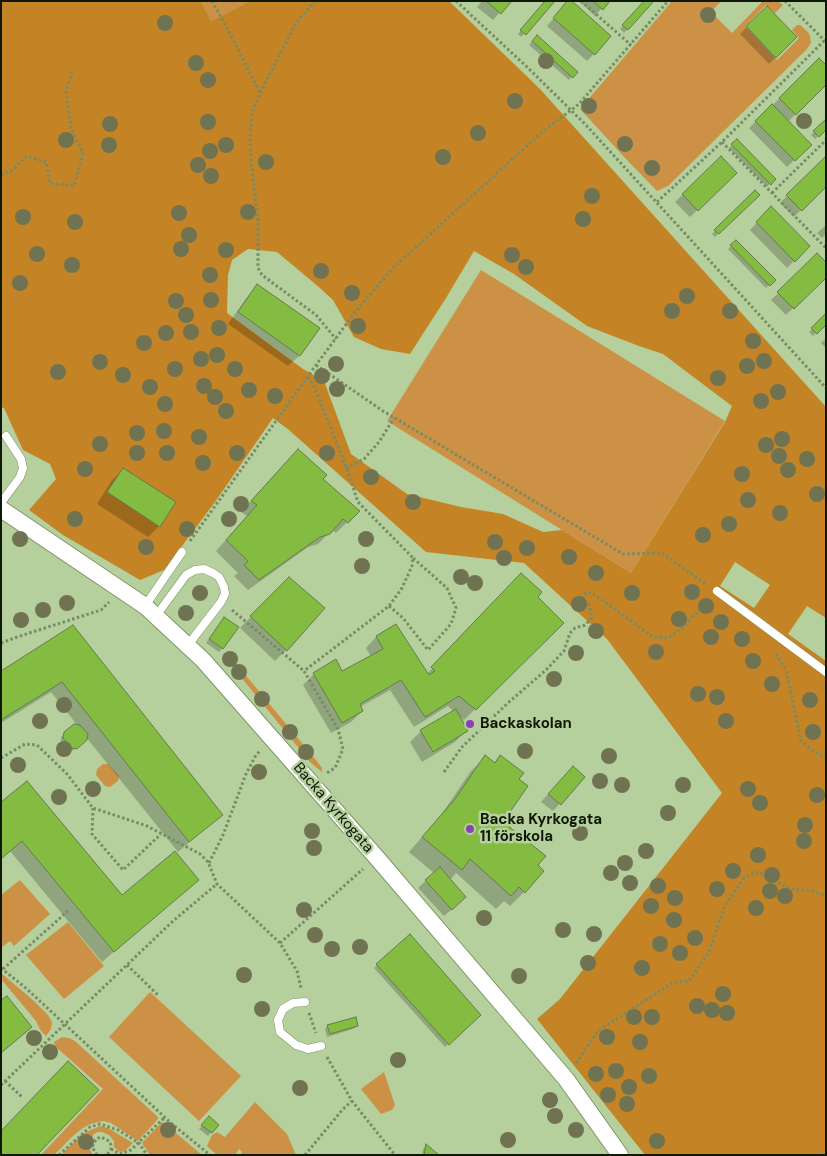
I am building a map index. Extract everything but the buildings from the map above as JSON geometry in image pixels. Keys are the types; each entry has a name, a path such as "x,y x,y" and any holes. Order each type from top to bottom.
{"street":[{"name":"Backa Kyrkogata","path":"1,509 151,611 203,660 377,858 566,1079 620,1155"}],"lane":[{"path":"1,503 20,477 23,468 21,459 6,436"},
{"path":"151,611 182,552"},
{"path":"151,611 186,575 195,570 204,569 219,577 225,594 188,645"},
{"path":"719,593 826,672"},
{"path":"305,1002 293,1003 284,1009 278,1020 280,1032 296,1045 308,1049 321,1046"}],"path":[{"path":"212,1 260,93"},
{"path":"314,1 296,23 253,110 250,134 250,160 258,220 258,268 262,275 316,315 336,339"},
{"path":"456,1 527,66 570,109 826,388"},
{"path":"581,1 631,45"},
{"path":"182,552 356,311 393,268 462,204 570,109 579,104 668,1"},
{"path":"657,202 722,142 825,40 785,1"},
{"path":"1,175 11,171 27,156 46,162 50,183 74,186 83,153 72,128 66,92 72,71"},
{"path":"772,193 826,140"},
{"path":"722,142 826,248"},
{"path":"316,365 394,418 623,554 662,553 719,593 702,607 682,628 668,638 653,636 594,595 588,592 583,595 583,600 589,605 592,618 585,625 575,628 570,633 564,651 462,747 444,772"},
{"path":"308,377 314,386 358,502 413,558 447,588 456,608 450,624 428,650 403,618 389,606"},
{"path":"346,468 364,459 394,418"},
{"path":"304,671 389,606 402,588 412,566 413,558"},
{"path":"1,644 17,637 102,610 122,590"},
{"path":"221,602 304,671 338,729 343,749 334,768 310,783"},
{"path":"771,632 770,639 776,654 786,670 801,741 826,758"},
{"path":"209,863 223,835 246,774 256,755 273,739"},
{"path":"1,758 24,744 36,745 68,774 93,808 146,826 200,854 209,863 217,884 173,921 1,1085"},
{"path":"93,808 92,834 123,870 161,834"},
{"path":"280,943 377,858"},
{"path":"566,1079 598,1031 672,984 689,982 709,952 725,905 745,877 758,872 792,889 812,891 826,896"},
{"path":"68,911 2,968 165,1117 210,1155"},
{"path":"127,966 159,996"},
{"path":"5,1081 22,1097"},
{"path":"305,1155 342,1109 352,1101"},
{"path":"111,1149 120,1154 125,1153 139,1143 165,1117"},
{"path":"59,1155 90,1127 100,1124 118,1130 139,1143 147,1155"},
{"path":"97,1155 92,1147 96,1139 101,1137 109,1140 111,1149 107,1155"}],"shaded area":[{"path":"1,1 201,1 211,21 250,1 449,1 540,89 826,407 826,618 807,606 788,634 826,661 826,1155 645,1155 537,1019 560,999 722,793 607,639 524,563 426,552 289,430 273,418 215,502 164,570 140,580 63,535 29,510 56,479 50,464 23,450 4,408 1,407","holes":["248,249 277,252 333,300 354,337 381,349 410,354 474,251 514,274 587,326 663,354 732,406 725,422 631,573 562,530 543,532 503,514 461,507 407,494 351,454 324,381 303,369 227,313 228,275 232,260","735,562 770,585 754,608 720,586"]},
{"path":"201,1 250,1 211,21"},
{"path":"672,1 721,1 711,12 732,33 763,1 778,1 783,5 775,13 766,5 745,26 777,60 799,38 792,30 797,25 800,25 808,32 811,43 668,186 657,191 580,109"},
{"path":"481,270 725,421 631,573 387,421"},
{"path":"228,654 316,760 322,768 322,772 310,762 223,655"},
{"path":"103,764 108,764 119,776 118,781 110,787 105,786 96,775 97,769"},
{"path":"20,880 50,914 14,946 10,941 1,948 1,895"},
{"path":"68,922 104,966 64,999 26,955"},
{"path":"1,973 48,1015 52,1022 51,1029 46,1036 1,979"},
{"path":"150,992 241,1076 199,1121 109,1037"},
{"path":"62,1037 75,1041 158,1117 138,1141 111,1123 103,1121 83,1128 54,1155 41,1155 103,1089 55,1046 54,1042"},
{"path":"384,1072 395,1105 392,1110 381,1114 361,1089"},
{"path":"255,1102 287,1134 296,1155 240,1155 242,1152 239,1149 235,1155 217,1155 207,1146 212,1135 217,1132 225,1137"},
{"path":"162,1122 202,1155 150,1155 142,1143"},
{"path":"100,1126 108,1128 133,1143 125,1151 120,1152 114,1147 114,1141 109,1135 98,1132 94,1134 89,1142 93,1155 61,1155 82,1134"}],"place":[{"name":"Backaskolan","path":"470,724"},
{"name":"Backa Kyrkogata 11 förskola","path":"470,829"}]}
